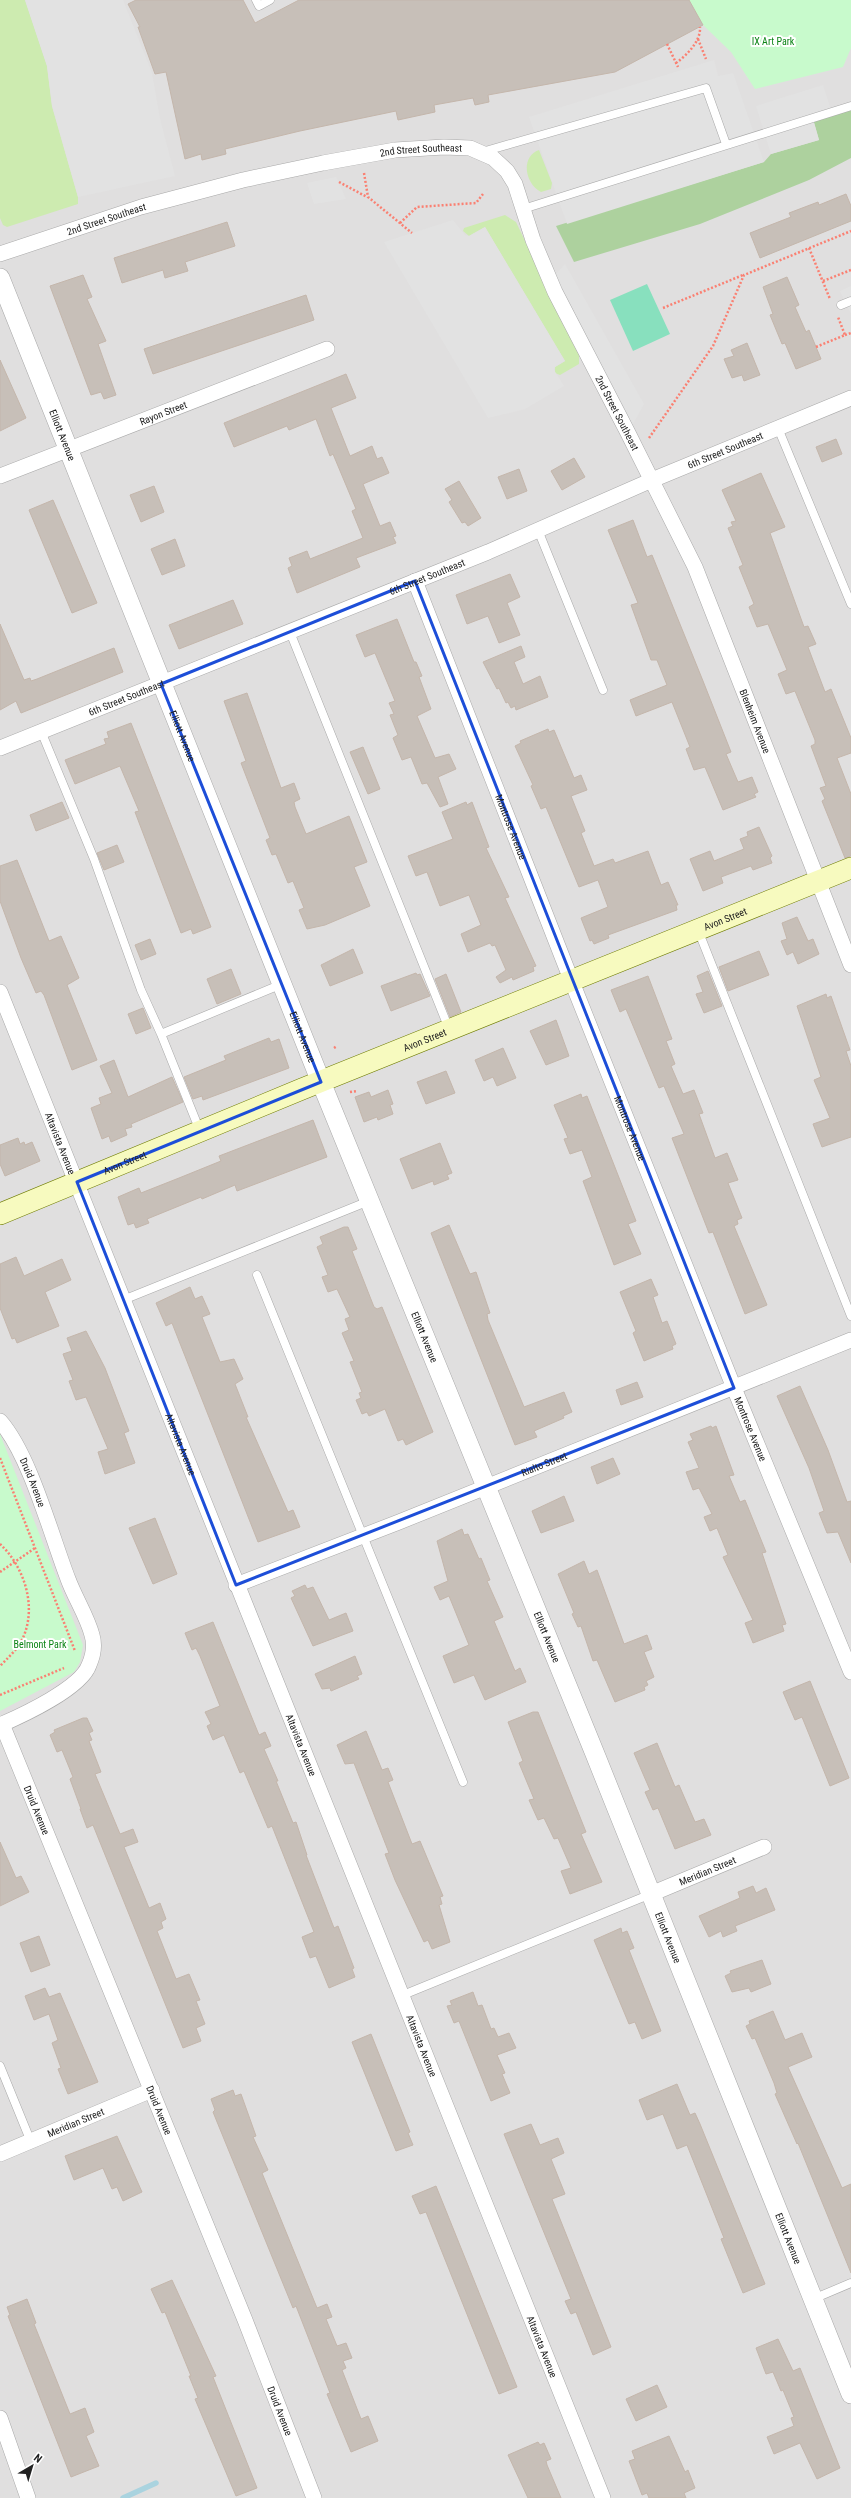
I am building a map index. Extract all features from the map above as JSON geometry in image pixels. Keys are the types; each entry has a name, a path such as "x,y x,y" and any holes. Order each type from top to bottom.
{"main road":[{"name":"Avon Street","path":"0,1214 321,1082 572,982 851,868"}],"street":[{"name":"2nd Street Southeast","path":"0,254 141,207 286,170 395,150 444,147 470,148 482,152 493,158 507,170 515,184 555,292 652,480"},
{"name":"Elliott Avenue","path":"0,278 321,1082 486,1486 851,2394"},
{"name":"Rayon Street","path":"0,476 327,349"},
{"name":"6th Street Southeast","path":"0,748 415,581 538,530 652,480 851,398"},
{"name":"Blenheim Avenue","path":"652,480 695,567 817,882 851,965"},
{"name":"Montrose Avenue","path":"415,581 572,982 734,1388 851,1672"},
{"name":"Altavista Avenue","path":"0,992 77,1182 236,1585 603,2498"},
{"name":"Rialto Street","path":"236,1585 734,1388 851,1340"},
{"name":"Druid Avenue","path":"0,1421 22,1460 68,1580 92,1634 93,1653 89,1666 81,1678 58,1693 1,1724 152,2090 314,2498"},
{"name":"Meridian Street","path":"650,1894 764,1847"},
{"name":"Meridian Street","path":"0,2154 152,2090"},
{"path":"2,2423 28,2498"}],"lane":[{"path":"256,0 260,6 270,0"},
{"path":"482,152 706,88 726,144"},
{"path":"523,209 851,106"},
{"path":"841,305 851,301"},
{"path":"778,428 851,604"},
{"path":"538,530 603,690"},
{"path":"290,632 450,1031"},
{"path":"41,731 94,859 141,990 161,1034 201,1132"},
{"path":"698,930 851,1316"},
{"path":"161,1034 282,984"},
{"path":"123,1300 369,1201"},
{"path":"257,1275 463,1782"},
{"path":"402,1995 650,1894"},
{"path":"0,2066 30,2142"},
{"path":"813,2300 851,2283"}],"path":[{"path":"676,63 686,56 698,39 700,27"},
{"path":"698,39 706,59"},
{"path":"667,44 678,67"},
{"path":"364,172 368,197"},
{"path":"339,182 368,197 412,233"},
{"path":"400,223 416,207 476,203 483,194"},
{"path":"663,308 851,231"},
{"path":"823,281 851,270"},
{"path":"638,453 713,346 744,275"},
{"path":"845,335 851,332"},
{"path":"348,1092 357,1091"},
{"path":"0,1458 77,1655"},
{"path":"0,1544 15,1562 27,1590 28,1613 24,1633 17,1647 0,1666"},
{"path":"0,1572 35,1548"},
{"path":"0,1695 65,1668"}],"highlighted area":[{"path":"415,581 734,1388 236,1585 77,1182 321,1082 161,684"}],"shaded area":[{"path":"0,0 851,0 851,2498 0,2498"},
{"path":"25,0 123,0 152,73 160,119 175,176 78,197 52,106 47,66"},
{"path":"714,60 718,76 733,73 764,162 567,224 529,117"},
{"path":"823,85 832,113 813,119 819,140 771,154 756,106"},
{"path":"336,177 346,199 314,204 307,183"},
{"path":"453,220 465,235 469,236 485,227 565,361 555,367 554,370 564,386 525,409 488,418 384,242"},
{"path":"565,264 644,404 628,433 550,281"},
{"path":"851,286 851,314 840,291"}],"green space":[{"path":"0,0 25,0 47,66 52,106 78,197 78,204 7,227 3,225 0,218"},
{"name":"IX Art Park","path":"689,0 851,0 851,48 843,67 755,89 731,52 703,25"},
{"path":"851,109 851,158 809,180 700,224 574,262 556,226 764,162 771,154 819,140 813,119"},
{"path":"539,150 552,183 551,189 541,192 531,183 527,171 529,158 533,153"},
{"path":"505,215 516,222 579,354 579,364 560,375 555,373 555,367 565,361 485,227 469,236 463,231 464,228"},
{"path":"647,284 670,334 633,351 610,300"},
{"name":"Belmont Park","path":"0,1434 83,1645 80,1662 74,1672 0,1711"}],"building":[{"path":"136,0 243,0 255,23 299,0 689,0 703,25 615,72 488,95 489,102 475,105 473,98 434,105 435,112 398,120 396,111 300,131 225,149 226,154 202,160 201,154 185,159 166,72 155,74 138,27 140,27 128,4"},
{"path":"846,194 851,206 851,221 760,258 750,233 791,217 789,213 818,202 819,205"},
{"path":"227,222 235,246 185,262 188,271 165,278 163,270 122,283 114,258"},
{"path":"83,275 92,297 87,299 106,341 98,344 116,395 104,399 101,392 91,395 50,286"},
{"path":"787,277 799,305 795,307 806,332 809,330 821,359 796,369 785,343 782,344 770,315 773,314 763,287"},
{"path":"306,295 314,320 153,374 144,349"},
{"path":"747,343 760,375 744,381 742,375 732,378 724,359 734,356 731,350"},
{"path":"0,360 26,418 0,431"},
{"path":"346,374 356,398 331,408 350,456 372,446 377,459 382,457 389,473 363,484 380,526 390,522 396,536 393,537 396,543 356,558 360,567 297,593 288,568 292,566 289,558 307,551 310,559 363,538 352,511 356,509 333,454 330,456 316,419 289,430 287,426 234,447 224,423"},
{"path":"836,439 842,454 822,462 816,447"},
{"path":"574,458 585,477 562,490 551,471"},
{"path":"519,469 527,491 507,499 498,477"},
{"path":"761,473 785,527 770,533 804,627 808,626 816,644 808,647 825,692 831,689 851,738 851,753 837,758 851,794 851,856 845,858 822,801 825,799 820,788 826,786 811,746 815,744 815,740 795,691 786,694 778,674 787,670 768,624 757,627 749,607 754,604 739,567 743,565 728,528 733,526 731,522 736,521 722,490"},
{"path":"459,481 481,518 468,526 465,522 462,523 449,502 452,500 445,489"},
{"path":"154,486 164,512 141,522 130,495"},
{"path":"53,500 97,603 72,613 29,510"},
{"path":"633,520 647,557 652,555 703,681 731,752 726,754 738,782 752,777 758,792 754,794 756,797 723,810 705,767 694,770 686,749 690,747 672,702 636,716 630,700 667,685 657,660 651,660 631,605 638,603 608,530"},
{"path":"175,539 185,566 162,575 151,549"},
{"path":"510,574 520,597 507,603 520,635 499,643 488,616 467,624 456,595"},
{"path":"233,600 243,624 179,649 169,625"},
{"path":"397,619 414,662 416,662 422,676 419,677 431,709 417,716 435,758 449,754 456,769 438,777 448,804 440,807 427,783 422,784 411,757 402,760 393,738 398,735 390,715 394,714 389,703 395,701 375,653 365,657 356,635"},
{"path":"0,624 24,680 30,678 31,681 37,679 114,648 123,672 21,713 16,701 0,710"},
{"path":"521,646 525,657 514,662 523,684 540,676 548,697 516,710 515,706 511,708 508,702 506,703 499,688 497,689 483,662"},
{"path":"247,693 281,788 294,783 300,799 294,802 295,807 306,834 349,816 367,862 354,867 370,906 325,925 307,929 299,910 304,908 293,881 288,883 276,854 272,855 266,840 270,838 241,763 246,761 224,701"},
{"path":"131,723 211,927 193,934 191,929 181,933 135,812 139,811 120,766 75,784 65,760 106,744 104,739 109,738 107,732"},
{"path":"548,729 549,732 554,730 574,778 581,775 587,790 571,796 585,831 581,833 594,866 613,859 615,863 648,851 661,885 668,882 678,905 676,905 677,910 608,935 609,938 594,944 592,940 590,941 581,918 608,907 598,880 579,887 546,807 541,809 531,786 533,785 515,746 521,743 520,741"},
{"path":"363,747 380,789 368,794 350,752"},
{"path":"62,802 69,818 36,831 30,815"},
{"path":"466,802 467,805 472,802 489,847 486,848 509,897 505,898 536,966 533,967 534,971 513,980 512,977 500,983 496,977 506,970 495,945 492,946 490,943 468,952 461,934 481,925 469,895 440,906 427,872 416,876 408,856 453,839 442,812"},
{"path":"759,827 772,856 770,858 772,863 753,870 751,866 721,877 723,883 703,891 690,859 710,851 714,861 744,849 740,839 748,836 747,832"},
{"path":"117,845 124,862 104,870 97,853"},
{"path":"17,860 49,941 61,936 79,978 67,985 97,1060 72,1070 44,995 41,991 36,993 21,958 0,901 0,866"},
{"path":"797,917 808,941 813,939 819,954 798,964 793,952 787,955 781,941 787,939 782,923"},
{"path":"150,939 156,954 141,960 135,945"},
{"path":"353,949 363,973 330,986 321,965"},
{"path":"759,951 769,975 728,991 719,967"},
{"path":"231,969 241,994 217,1004 207,979"},
{"path":"708,971 722,1006 704,1013 696,994 703,992 697,976"},
{"path":"416,973 417,975 420,974 430,996 391,1011 381,986"},
{"path":"446,974 461,1012 450,1017 435,979"},
{"path":"648,976 672,1039 666,1041 675,1064 671,1066 683,1094 694,1090 703,1113 699,1114 715,1158 727,1153 738,1180 728,1183 742,1218 737,1220 738,1224 734,1226 767,1305 745,1314 713,1232 709,1233 672,1138 684,1134 664,1086 659,1088 626,1009 620,1012 611,990"},
{"path":"826,994 827,998 831,996 850,1050 846,1051 851,1066 851,1137 822,1147 813,1124 830,1118 814,1080 821,1077 797,1006"},
{"path":"143,1008 151,1028 136,1034 128,1014"},
{"path":"556,1020 569,1056 546,1065 530,1031"},
{"path":"269,1038 271,1042 279,1039 289,1068 203,1100 202,1096 193,1099 184,1077 226,1060 224,1056"},
{"path":"503,1048 516,1078 497,1086 493,1077 484,1081 475,1060"},
{"path":"114,1060 128,1097 172,1077 183,1102 131,1124 132,1127 125,1129 127,1135 111,1142 109,1136 102,1139 91,1108 101,1104 99,1098 112,1093 100,1066"},
{"path":"446,1071 455,1093 426,1104 417,1082"},
{"path":"388,1090 393,1104 390,1105 393,1114 378,1120 377,1117 364,1122 355,1097 369,1092 371,1097"},
{"path":"581,1094 582,1098 587,1096 636,1221 628,1224 641,1254 614,1265 583,1181 592,1177 582,1150 570,1154 564,1139 568,1138 554,1105"},
{"path":"313,1120 327,1157 237,1191 235,1185 202,1199 201,1197 147,1219 149,1223 136,1228 134,1223 128,1225 118,1197 139,1188 141,1193 179,1178 221,1161 219,1156"},
{"path":"18,1138 20,1144 24,1142 25,1145 32,1142 40,1161 5,1176 0,1164 0,1145"},
{"path":"440,1143 452,1173 447,1175 449,1179 434,1185 433,1181 412,1189 400,1159"},
{"path":"449,1225 470,1274 476,1272 490,1313 487,1314 488,1320 524,1407 564,1392 572,1412 563,1416 564,1418 534,1431 537,1437 515,1445 431,1233"},
{"path":"344,1227 348,1227 357,1249 352,1251 374,1307 377,1309 382,1307 433,1432 406,1445 403,1439 398,1441 385,1409 369,1416 367,1412 362,1414 356,1400 361,1398 359,1393 362,1392 350,1362 354,1361 342,1333 349,1330 345,1319 350,1317 337,1289 328,1292 322,1277 328,1275 317,1247 323,1244 320,1237"},
{"path":"16,1257 24,1276 62,1259 71,1280 45,1292 59,1326 17,1343 15,1338 12,1339 0,1308 0,1264"},
{"path":"651,1279 658,1295 653,1297 662,1323 667,1321 676,1344 672,1346 673,1349 644,1361 633,1333 636,1331 620,1292"},
{"path":"190,1287 195,1299 202,1296 210,1314 202,1317 220,1362 234,1359 243,1379 235,1384 248,1417 246,1417 288,1512 293,1510 300,1527 258,1542 172,1323 166,1326 156,1303"},
{"path":"86,1331 105,1368 129,1431 124,1433 135,1463 105,1474 98,1452 108,1449 86,1397 76,1400 69,1381 73,1380 63,1354 72,1351 67,1338"},
{"path":"637,1382 643,1397 621,1405 616,1390"},
{"path":"800,1386 828,1450 847,1502 851,1501 851,1563 838,1532 827,1533 819,1513 824,1511 809,1468 777,1396"},
{"path":"711,1426 712,1428 716,1426 734,1475 729,1476 740,1502 745,1500 766,1552 762,1553 786,1624 782,1625 784,1631 753,1643 745,1623 753,1620 723,1557 728,1555 717,1528 710,1531 704,1517 712,1514 699,1488 693,1490 686,1472 699,1468 688,1442 693,1440 690,1434"},
{"path":"613,1458 620,1474 597,1484 591,1467"},
{"path":"564,1496 574,1521 541,1533 532,1511"},
{"path":"155,1518 177,1574 153,1584 129,1528"},
{"path":"462,1529 464,1535 468,1534 479,1559 481,1558 490,1580 487,1581 503,1617 494,1621 515,1671 520,1668 526,1682 485,1700 474,1675 454,1683 443,1656 469,1645 449,1596 440,1600 434,1587 448,1581 437,1541"},
{"path":"584,1561 589,1574 597,1570 624,1644 647,1635 652,1649 644,1652 654,1677 646,1681 648,1685 644,1687 645,1690 615,1702 597,1660 593,1661 581,1626 578,1627 572,1614 574,1613 558,1574"},
{"path":"305,1585 307,1589 313,1587 329,1620 346,1613 353,1631 313,1646 291,1598 295,1596 292,1591"},
{"path":"213,1622 259,1735 265,1732 271,1746 264,1749 278,1781 276,1781 293,1823 296,1822 306,1855 334,1928 338,1926 354,1968 352,1969 355,1977 329,1988 316,1956 310,1958 302,1937 314,1932 272,1826 268,1828 244,1771 240,1773 224,1735 213,1740 207,1726 211,1724 205,1712 220,1706 200,1656 196,1648 192,1650 185,1633"},
{"path":"355,1656 362,1674 357,1676 359,1679 331,1691 330,1688 322,1689 315,1674"},
{"path":"810,1681 849,1778 830,1786 802,1717 795,1720 783,1692"},
{"path":"533,1712 538,1712 586,1832 581,1834 602,1882 570,1894 561,1871 571,1868 558,1838 554,1839 544,1818 538,1820 529,1800 534,1799 519,1763 523,1761 508,1722"},
{"path":"83,1718 87,1718 93,1731 89,1733 92,1740 89,1741 101,1772 95,1774 120,1834 133,1829 138,1842 124,1847 149,1908 160,1903 166,1919 161,1922 163,1928 157,1931 176,1979 189,1974 200,2000 196,2001 205,2024 196,2028 201,2041 183,2048 93,1825 87,1828 70,1779 73,1777 62,1750 57,1752 50,1735 55,1732 54,1730"},
{"path":"366,1731 382,1770 388,1768 393,1780 388,1782 412,1844 420,1841 443,1896 440,1897 442,1904 439,1905 450,1942 432,1949 428,1940 424,1942 395,1880 385,1854 389,1853 354,1763 345,1764 337,1745"},
{"path":"657,1743 675,1787 679,1785 695,1822 704,1819 711,1835 675,1849 658,1808 653,1810 645,1792 650,1790 634,1753"},
{"path":"0,1842 16,1878 21,1876 29,1892 0,1906"},
{"path":"753,1886 756,1893 766,1888 775,1910 735,1926 737,1931 723,1937 721,1931 709,1937 699,1916 740,1898 738,1892"},
{"path":"621,1928 622,1933 627,1931 634,1948 629,1950 661,2031 642,2039 635,2022 629,2024 594,1940"},
{"path":"39,1936 50,1965 31,1972 20,1943"},
{"path":"762,1960 771,1984 751,1992 749,1988 732,1992 725,1976 731,1973 730,1971"},
{"path":"45,1988 49,1997 60,1993 98,2082 68,2094 58,2069 61,2068 52,2043 58,2040 49,2014 34,2020 25,1996"},
{"path":"473,1992 478,2006 482,2005 491,2029 494,2028 498,2037 509,2033 516,2048 497,2055 505,2073 502,2074 510,2093 491,2101 459,2021 454,2023 447,2006 452,2005 450,2001"},
{"path":"773,2011 785,2040 802,2033 812,2057 788,2067 842,2188 851,2184 851,2273 798,2143 797,2144 775,2094 777,2093 774,2083 755,2038 752,2039 746,2026 750,2024 749,2021"},
{"path":"371,2034 410,2132 408,2133 413,2145 396,2151 352,2042"},
{"path":"677,2084 690,2115 695,2113 700,2124 765,2284 743,2293 721,2239 724,2238 687,2145 677,2149 663,2114 647,2120 639,2100"},
{"path":"233,2090 235,2096 241,2094 256,2136 253,2137 268,2170 262,2173 317,2308 327,2304 332,2317 326,2319 337,2346 346,2343 352,2358 343,2361 346,2368 342,2370 361,2419 368,2416 378,2441 351,2452 327,2394 330,2393 296,2306 293,2308 213,2112 215,2110 211,2099"},
{"path":"531,2124 540,2145 558,2138 564,2153 551,2159 565,2194 552,2199 611,2347 593,2355 576,2312 571,2314 565,2301 571,2299 504,2134"},
{"path":"117,2136 142,2192 123,2201 117,2187 112,2189 103,2168 74,2180 65,2156"},
{"path":"436,2186 517,2387 499,2394 426,2212 420,2214 412,2196"},
{"path":"172,2280 216,2376 213,2377 257,2488 236,2496 195,2399 198,2398 189,2376 191,2376 165,2312 162,2313 151,2289"},
{"path":"27,2299 36,2323 34,2324 70,2414 85,2408 94,2432 86,2436 99,2466 71,2477 8,2316 10,2315 7,2307"},
{"path":"778,2339 793,2371 800,2368 840,2468 817,2479 800,2443 774,2454 767,2437 794,2426 791,2418 794,2417 783,2390 781,2391 773,2372 766,2374 756,2348"},
{"path":"657,2385 667,2407 636,2421 626,2399"},
{"path":"669,2436 685,2472 688,2470 695,2488 684,2493 686,2498 649,2498 647,2493 642,2495 629,2461 635,2459 632,2451"},
{"path":"538,2442 540,2445 544,2443 551,2459 546,2461 547,2465 561,2498 528,2498 508,2455"}],"waterway":[{"path":"123,2498 156,2483"}]}
